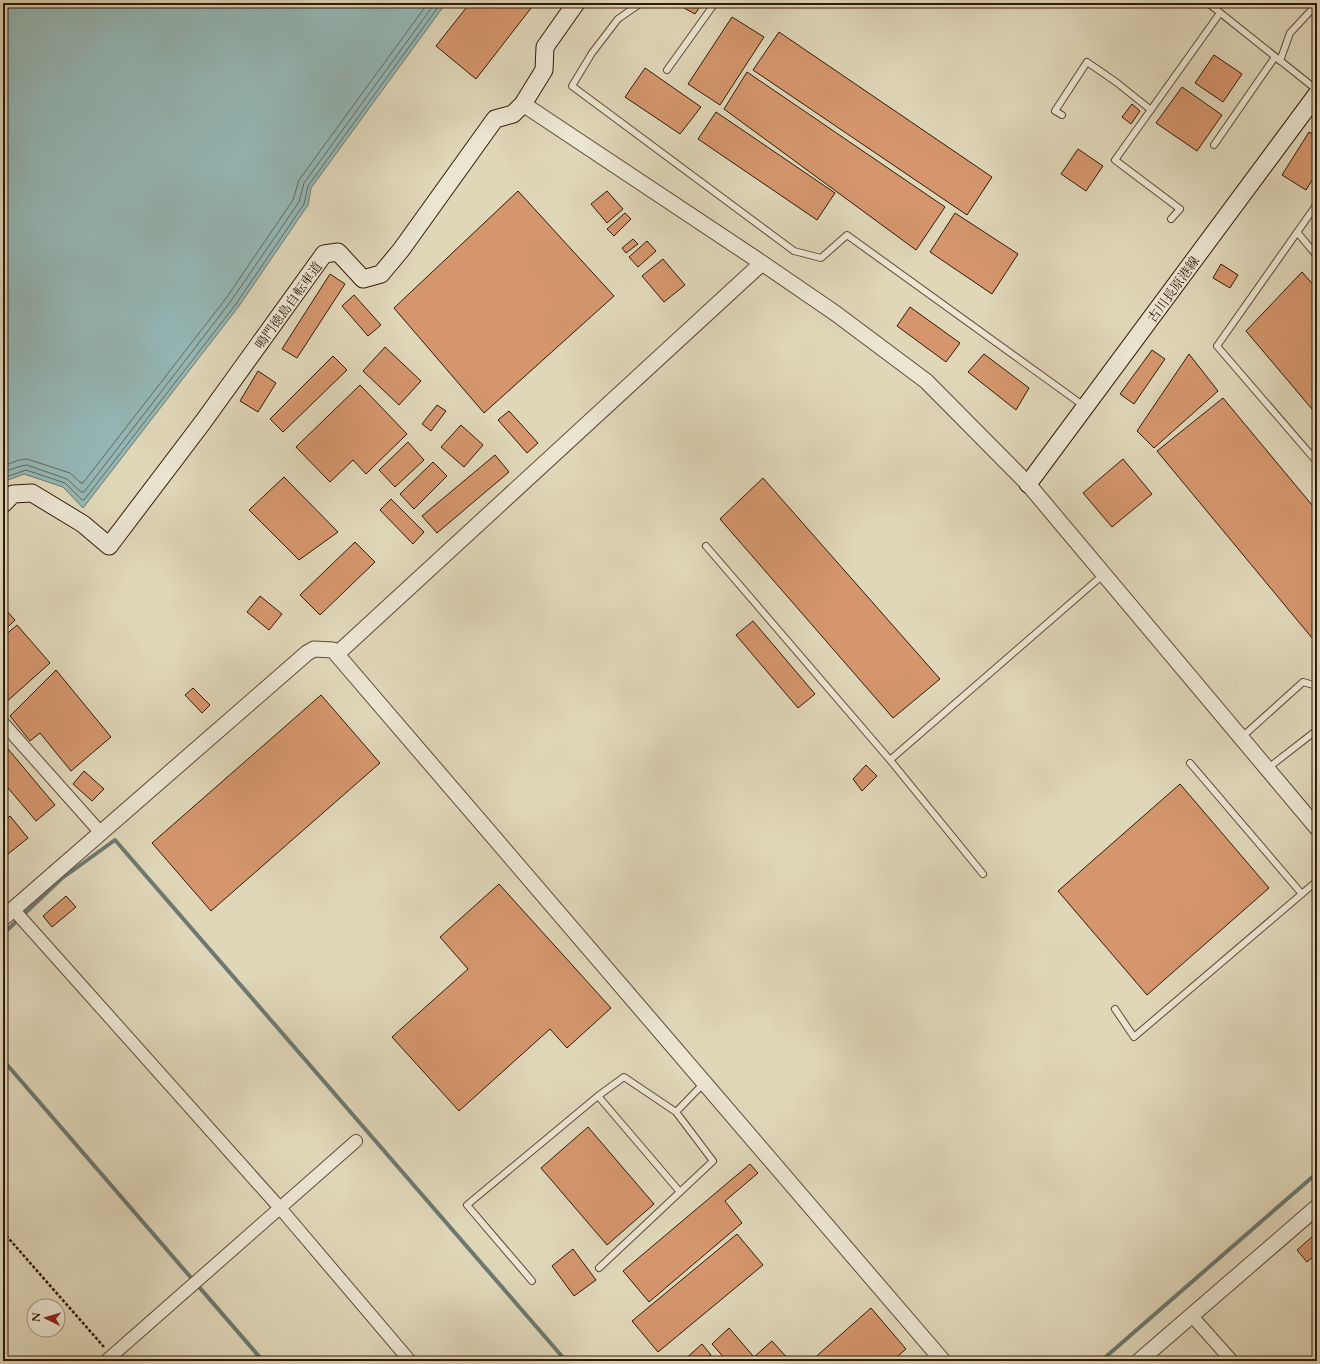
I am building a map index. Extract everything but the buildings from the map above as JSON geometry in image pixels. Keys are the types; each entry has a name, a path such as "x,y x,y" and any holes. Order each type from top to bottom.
{"main road":[{"name":"鳴門徳島自転車道","path":"3,504 13,494 32,493 83,524 109,546 203,422 324,254 338,252 363,279 380,274 401,250 495,119 513,114 522,104 544,70 544,47 576,3"},
{"name":"古川長原港線","path":"1028,484 1317,94"}],"street":[{"path":"522,104 762,263 835,314 926,381 1028,484 1317,828"},
{"path":"337,654 762,263"},
{"path":"410,1361 280,1208 34,933 11,913 307,653 314,649 333,650 337,654 943,1361"},
{"path":"3,723 101,833"},
{"path":"109,1358 356,1141"},
{"path":"1139,1361 1317,1207"},
{"path":"1191,1315 1232,1361"}],"lane":[{"path":"641,3 618,19 592,53 572,86 794,251 821,258 848,236 1085,407"},
{"path":"667,70 715,3"},
{"path":"1208,3 1317,90"},
{"path":"1214,145 1278,58 1290,33 1317,4"},
{"path":"1171,219 1180,209 1115,160 1220,13"},
{"path":"1062,115 1055,111 1087,62 1116,82 1151,110"},
{"path":"1317,204 1217,346 1317,462"},
{"path":"1297,232 1317,256"},
{"path":"706,546 890,760 983,874"},
{"path":"890,760 1104,574"},
{"path":"1241,738 1303,682 1317,686"},
{"path":"1267,769 1317,730"},
{"path":"1190,763 1302,894"},
{"path":"1115,1009 1134,1037 1317,881"},
{"path":"532,1281 468,1205 624,1076 676,1112 713,1160 599,1268"},
{"path":"676,1112 704,1082"},
{"path":"598,1096 680,1192"}],"path":[{"path":"3,1232 109,1358"}],"water":[{"path":"3,3 446,3 311,188 308,205 239,306 83,508 63,487 24,474 3,482"}],"waterway":[{"path":"3,934 61,879 115,840 566,1361"},
{"path":"3,1060 263,1361"},
{"path":"1101,1361 1317,1173"}]}
